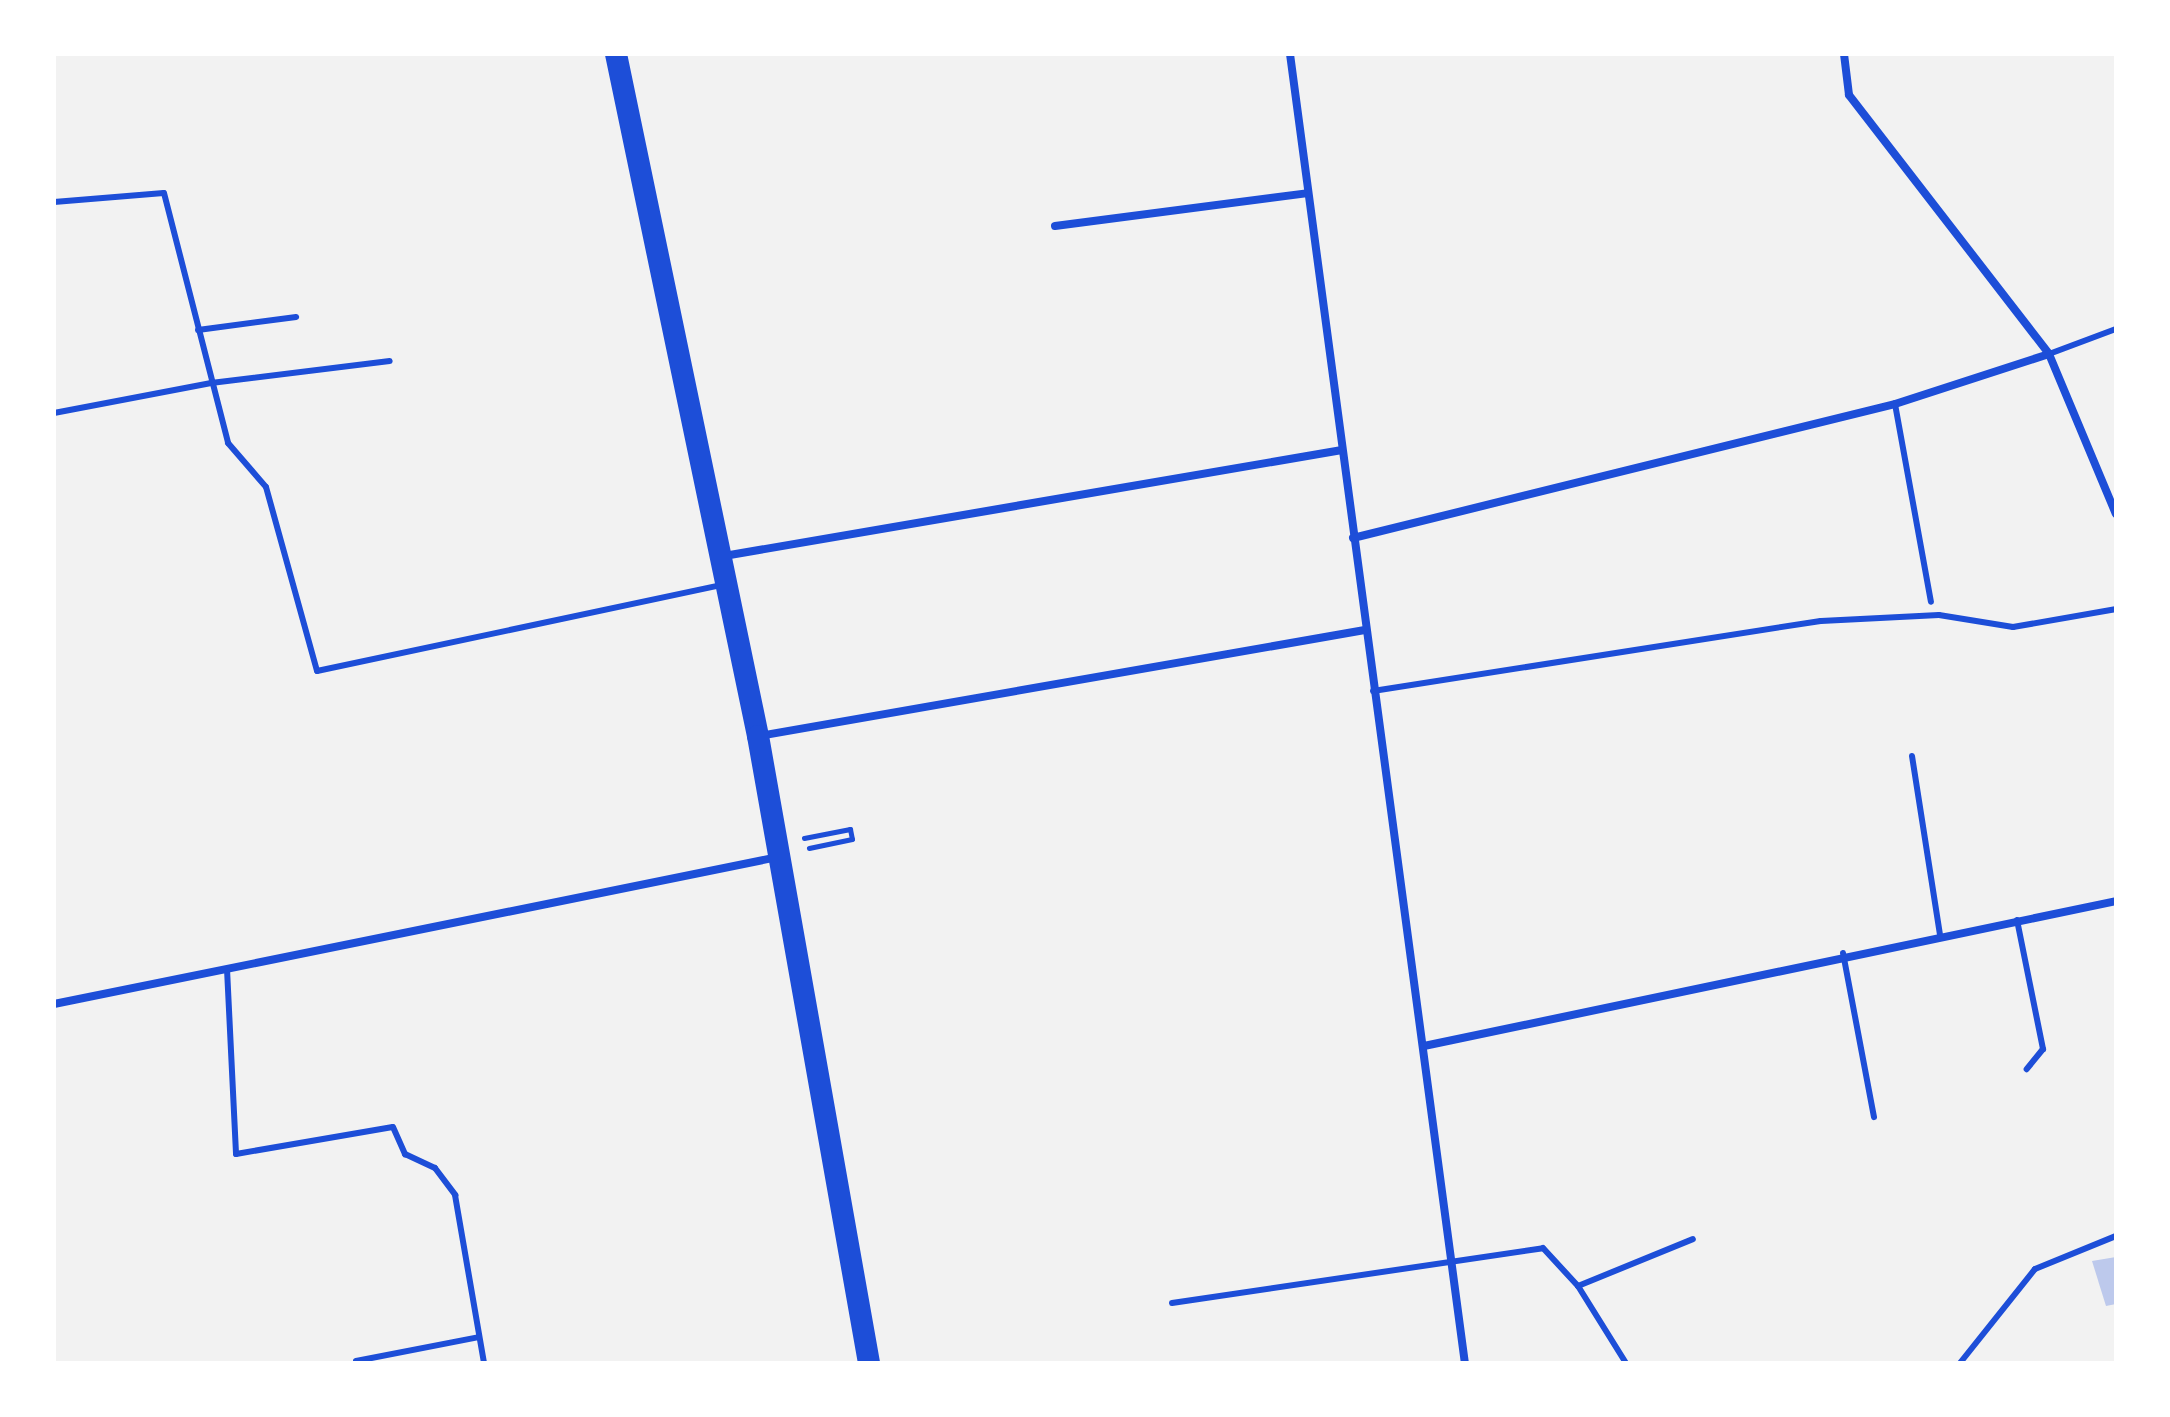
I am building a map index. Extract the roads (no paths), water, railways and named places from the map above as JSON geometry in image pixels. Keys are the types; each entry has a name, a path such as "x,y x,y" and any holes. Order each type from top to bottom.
{"highway":[{"path":"616,54 758,736 869,1363"}],"street":[{"path":"1290,54 1465,1363"},
{"path":"1844,54 1849,95 2049,354 2116,514"},
{"path":"1055,226 1308,193"},
{"path":"1353,538 1895,404 2049,354"},
{"path":"720,556 1342,450"},
{"path":"758,736 1365,630"},
{"path":"54,1004 779,857"},
{"path":"1424,1046 1843,953 2116,901"}],"lane":[{"path":"54,202 164,193 228,443 266,487 317,671 726,584"},
{"path":"198,330 296,317"},
{"path":"2049,354 2116,329"},
{"path":"54,413 211,383 390,361"},
{"path":"1895,404 1931,602"},
{"path":"1373,691 1821,621 1939,615 2013,627 2116,609"},
{"path":"1912,756 1940,935"},
{"path":"2017,920 2043,1049 2027,1069"},
{"path":"1843,953 1874,1117"},
{"path":"227,969 236,1154 393,1127 405,1154 449,1179 484,1363"},
{"path":"1960,1363 2035,1269 2116,1236"},
{"path":"1578,1286 1693,1239"},
{"path":"1172,1303 1543,1248 1578,1286 1626,1363"},
{"path":"356,1361 479,1337"}]}
